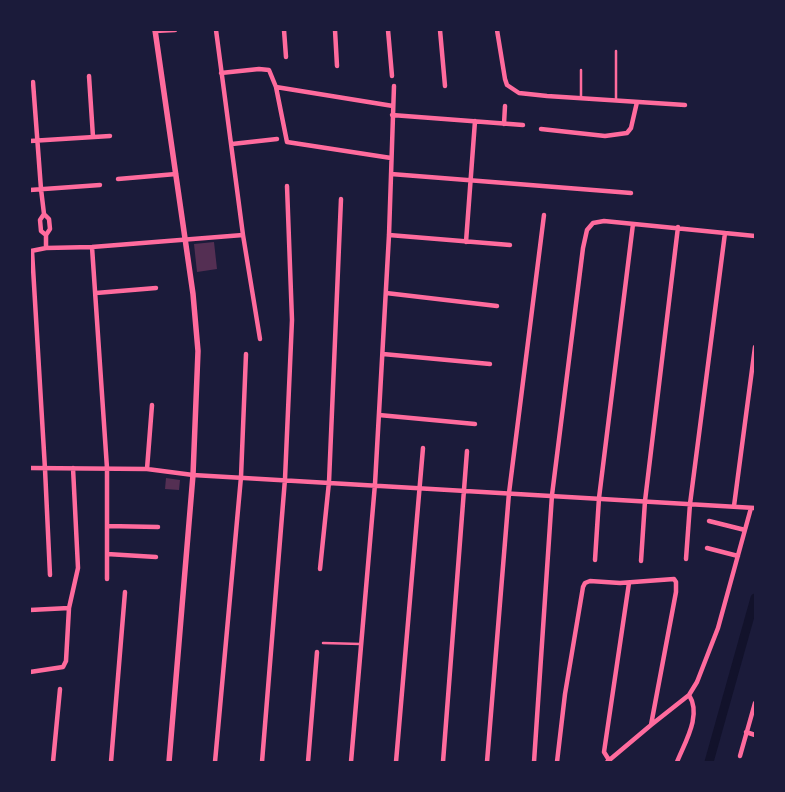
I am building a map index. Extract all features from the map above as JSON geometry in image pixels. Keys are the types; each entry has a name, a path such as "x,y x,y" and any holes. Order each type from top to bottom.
{"street":[{"path":"169,762 193,475 198,351 193,294 155,31 175,30"},
{"path":"216,30 243,235 260,339"},
{"path":"284,30 286,57"},
{"path":"336,30 337,66"},
{"path":"388,30 392,76"},
{"path":"440,30 445,86"},
{"path":"497,30 507,85 519,93 685,105"},
{"path":"221,73 259,69 269,70 276,87 287,142 391,158"},
{"path":"89,76 93,137"},
{"path":"33,82 41,189 44,214 49,219 50,229 46,235 46,248"},
{"path":"351,762 376,484 389,235 394,86"},
{"path":"276,87 393,106"},
{"path":"541,129 605,136 627,133 631,128 637,102"},
{"path":"504,124 505,106"},
{"path":"392,115 524,125"},
{"path":"466,242 475,121"},
{"path":"30,141 110,136"},
{"path":"232,144 277,139"},
{"path":"118,179 176,174"},
{"path":"391,174 631,193"},
{"path":"30,190 100,185"},
{"path":"262,762 285,479 292,320 288,186"},
{"path":"320,568 328,482 340,199"},
{"path":"44,214 40,220 41,230 46,235"},
{"path":"487,762 510,493 544,215"},
{"path":"534,762 552,495 585,238 589,226 599,221 678,227 755,236"},
{"path":"595,560 599,498 633,224"},
{"path":"641,561 645,501 678,227"},
{"path":"686,559 690,504 725,233"},
{"path":"50,576 31,251 46,248 92,247 243,235"},
{"path":"389,235 510,245"},
{"path":"92,247 107,468 107,579"},
{"path":"96,293 156,288"},
{"path":"386,293 497,306"},
{"path":"734,506 755,347"},
{"path":"215,762 241,477 246,354"},
{"path":"383,354 490,364"},
{"path":"147,469 152,405"},
{"path":"379,415 475,424"},
{"path":"396,762 423,448"},
{"path":"442,762 467,451"},
{"path":"30,468 147,469 193,475 376,484 753,508 745,530 718,628 703,669 689,695 608,761 604,752 629,583"},
{"path":"30,672 62,667 66,661 69,608 78,568 73,468"},
{"path":"709,521 745,530"},
{"path":"107,526 158,527"},
{"path":"707,548 738,556"},
{"path":"107,554 156,557"},
{"path":"557,762 565,694 585,583 629,583 674,579 677,586 651,725"},
{"path":"111,762 125,592"},
{"path":"30,610 69,608"},
{"path":"308,762 317,652"},
{"path":"53,762 60,689"},
{"path":"677,762 695,715 693,702 689,695"},
{"path":"740,756 755,704"},
{"path":"746,732 755,735"}],"lane":[{"path":"616,51 616,100"},
{"path":"581,70 581,98"},
{"path":"323,643 362,644"}],"building":[{"path":"214,242 217,269 197,272 194,244"},
{"path":"166,478 180,480 179,490 165,489"}],"waterway":[{"path":"709,762 755,598"}]}
